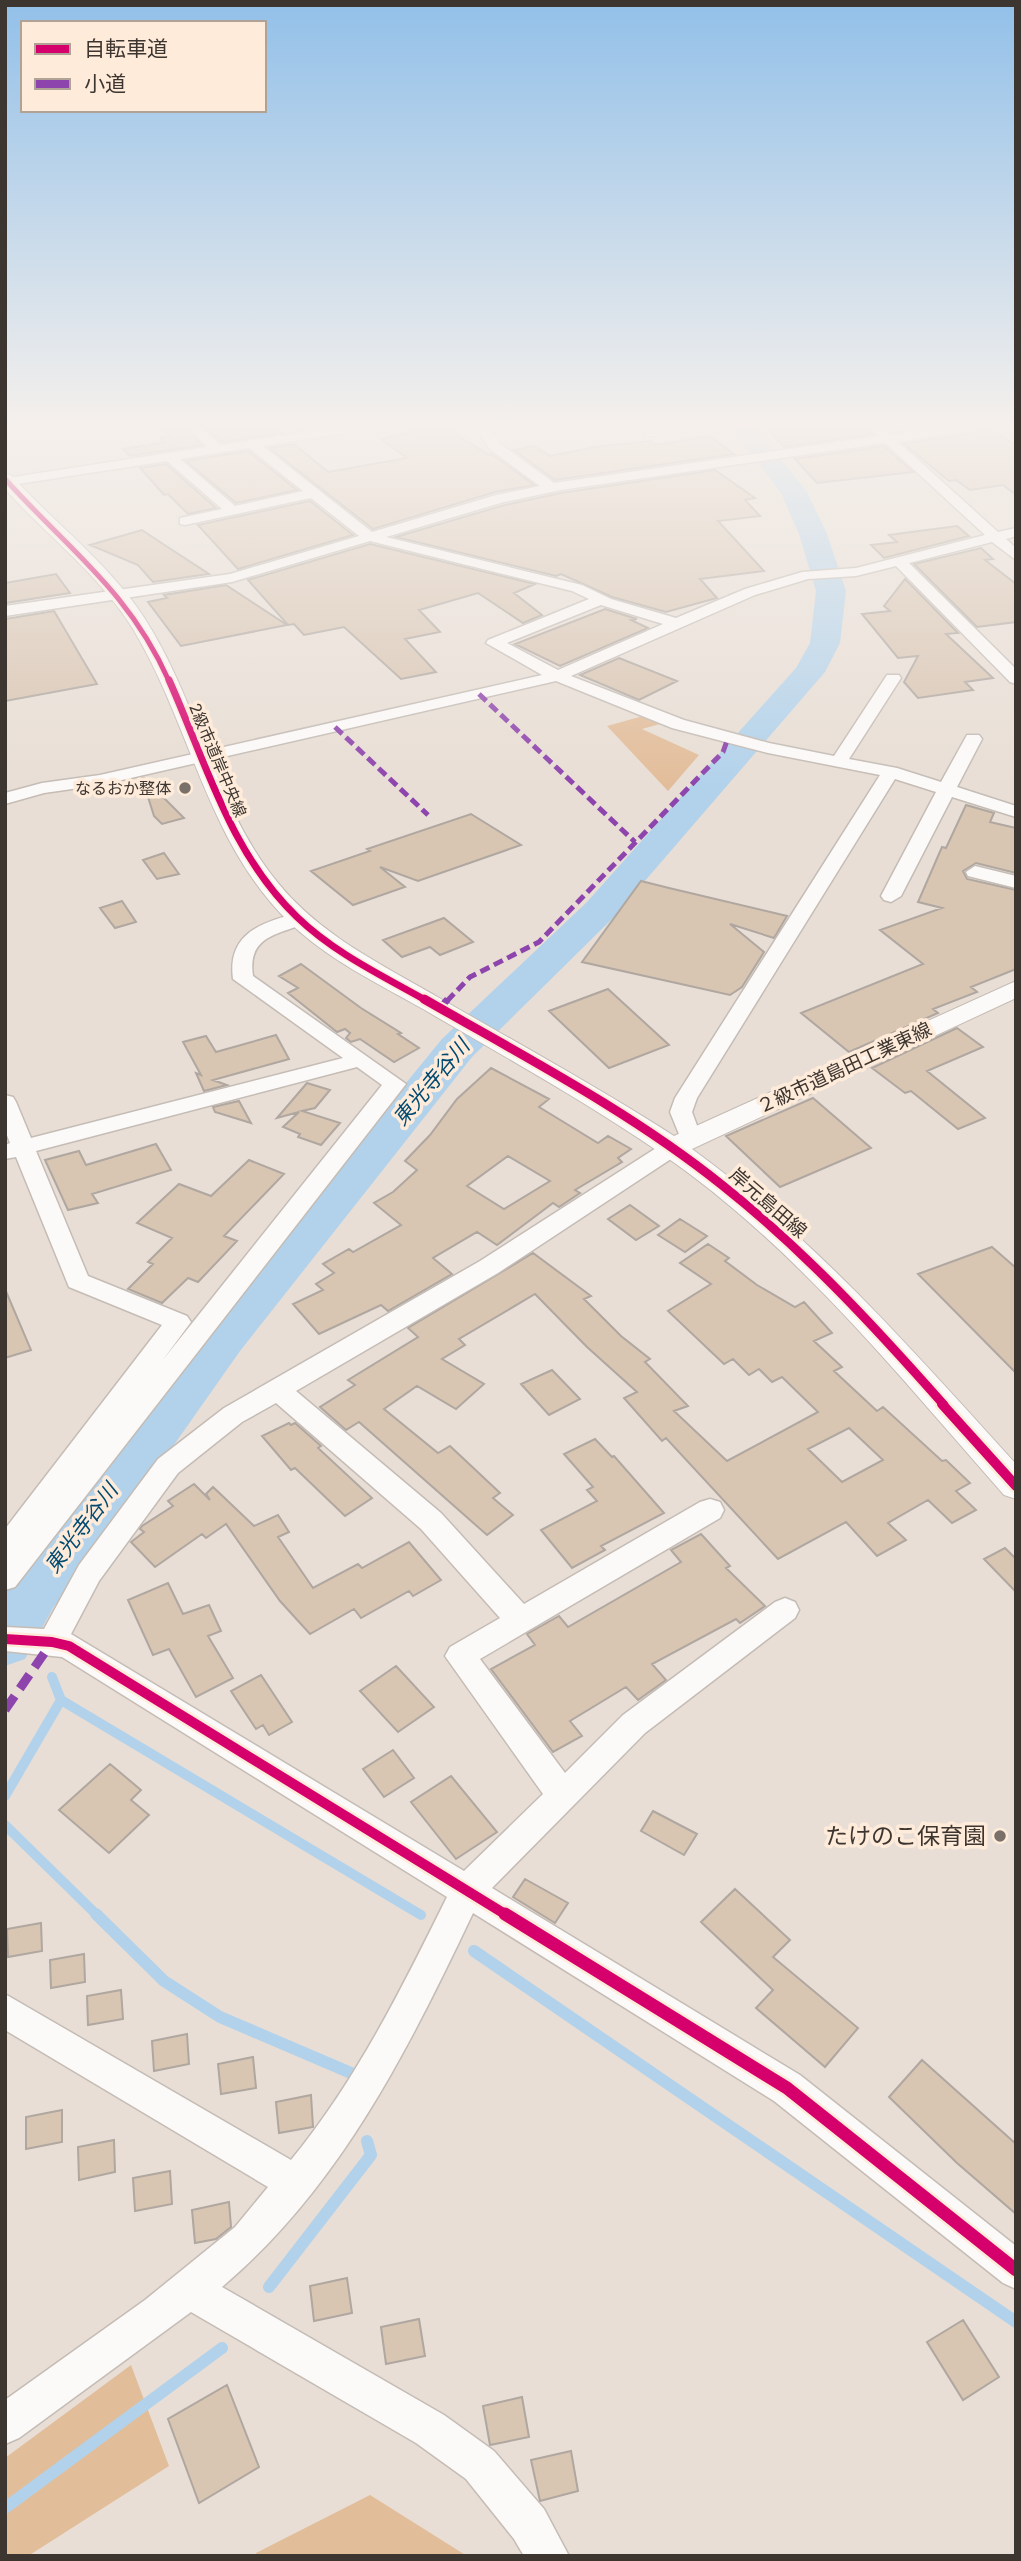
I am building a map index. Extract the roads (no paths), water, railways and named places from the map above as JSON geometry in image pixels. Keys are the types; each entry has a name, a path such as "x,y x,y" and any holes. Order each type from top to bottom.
{"street":[{"name":"2級市道岸中央線","path":"72,548 119,595 145,632 240,848 263,882 299,919 349,956 444,1012"},
{"path":"5,611 232,578 335,548"},
{"path":"413,548 577,588 601,600 678,624"},
{"path":"8,778 12,797 42,788 100,780 557,676 750,592 807,575 856,572 951,548"},
{"path":"898,560 1016,678"},
{"path":"601,600 494,643 557,676 678,724 768,748 891,772 948,788 1016,812"},
{"path":"838,762 893,678"},
{"path":"891,895 973,739"},
{"path":"52,1642 89,1573 168,1466 233,1415 489,1267 681,1144 681,1112 686,1098 891,772"},
{"path":"975,872 1016,882"},
{"path":"5,1579 395,1084 243,979 239,963 243,948 256,936 299,919"},
{"name":"２級市道島田工業東線","path":"681,1144 1016,988"},
{"name":"岸元島田線","path":"444,1012 681,1144 809,1263 878,1333 1016,1486"},
{"path":"15,1150 360,1060"},
{"path":"5,1102 15,1150 78,1281 178,1322 5,1550"},
{"path":"277,1389 431,1521 521,1621"},
{"path":"562,1794 460,1656 710,1510"},
{"path":"5,2424 159,2314 247,2240 334,2136 406,2016 467,1891 634,1724 785,1610"},
{"path":"5,1639 52,1642 69,1646 787,2088 1016,2270"},
{"path":"5,2011 295,2183"},
{"path":"188,2288 430,2429 481,2465 529,2524 548,2556"}],"waterway":[{"name":"東光寺谷川","path":"5,1642 33,1592 144,1448 223,1339 457,1048 600,910 809,672 825,643 831,591 817,548"},
{"path":"23,1610 33,1634"},
{"path":"52,1677 61,1700"},
{"path":"5,1796 61,1700"},
{"path":"61,1700 421,1915"},
{"path":"5,1825 98,1916"},
{"path":"96,1914 164,1981 220,2017 351,2073"},
{"path":"474,1951 1016,2322"},
{"path":"269,2287 371,2155 367,2141"},
{"path":"5,2508 222,2348"}],"place":[{"name":"なるおか整体","path":"185,788"},
{"name":"たけのこ保育園","path":"1000,1836"}]}
